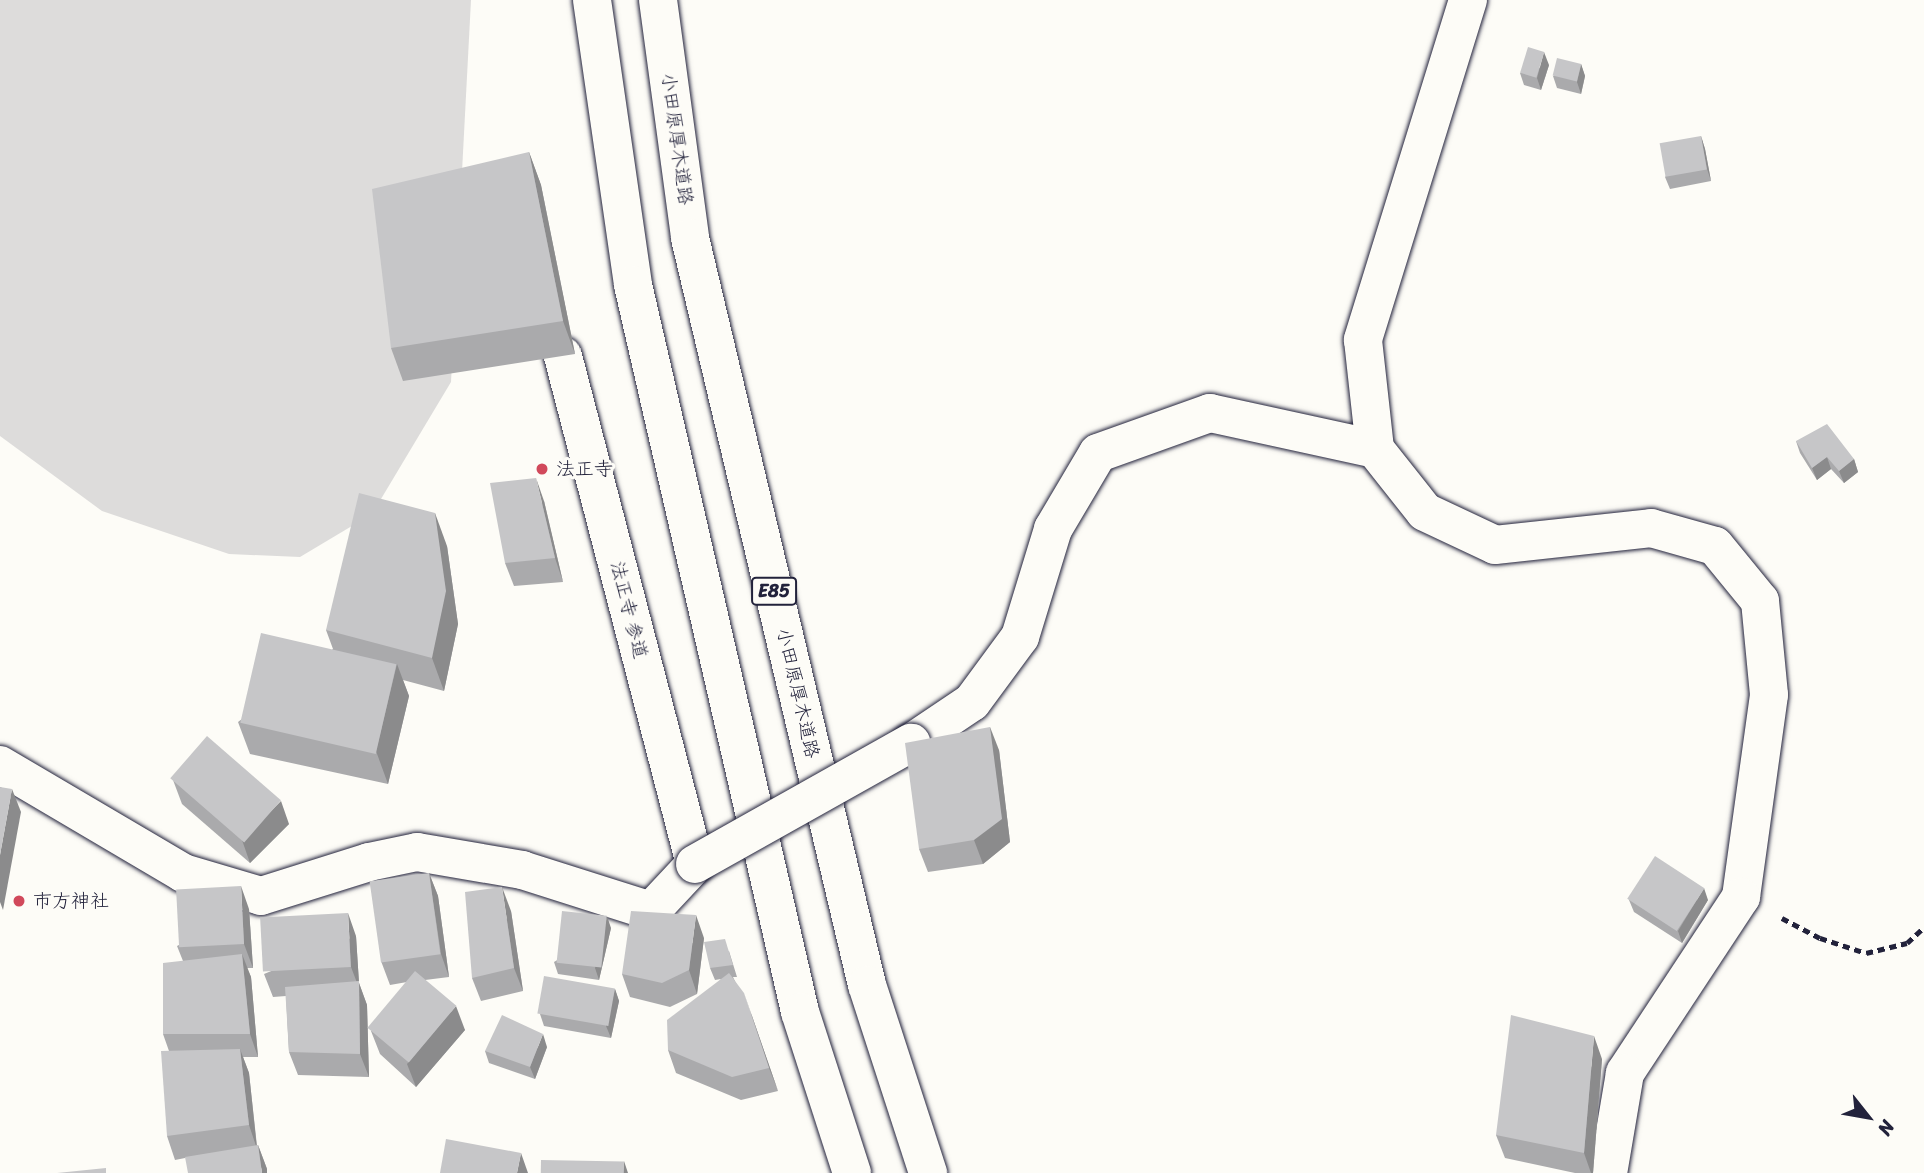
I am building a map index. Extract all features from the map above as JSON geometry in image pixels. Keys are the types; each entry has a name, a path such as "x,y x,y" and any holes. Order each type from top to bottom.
{"main road":[{"path":"592,0 636,299 800,1012 852,1173"},
{"name":"小田原厚木道路","path":"658,0 690,238 867,985 928,1173"},
{"path":"1468,0 1363,340 1375,449 1425,512 1495,545 1651,528 1715,546 1760,601 1769,695 1741,897 1625,1073 1608,1173"},
{"name":"法正寺 参道","path":"563,356 695,864"},
{"path":"0,765 183,873 261,896 369,862 417,852 522,870 651,911 695,864 911,743 972,702 1020,637 1053,529 1098,453 1210,413 1375,449"}],"path":[{"path":"1741,897 1820,938 1866,953 1907,943 1924,928"}],"shaded area":[{"path":"0,0 471,0 451,382 372,514 300,557 229,554 102,511 0,436"}],"building":[{"path":"1528,47 1544,52 1536,78 1520,73"},
{"path":"1557,58 1581,64 1577,82 1553,75"},
{"path":"1701,136 1707,169 1666,177 1660,143"},
{"path":"529,152 563,321 391,348 372,189"},
{"path":"1827,424 1854,459 1839,471 1827,457 1812,468 1796,441"},
{"path":"536,478 555,558 505,563 490,483"},
{"path":"359,493 435,513 446,591 432,658 326,630"},
{"path":"261,633 396,664 376,754 240,723"},
{"path":"990,727 1002,819 974,840 919,849 905,743"},
{"path":"207,736 281,800 244,843 170,778"},
{"path":"0,787 12,789 0,855"},
{"path":"1655,856 1704,888 1677,931 1627,899"},
{"path":"429,873 440,954 381,963 370,881"},
{"path":"241,886 244,944 179,947 176,889"},
{"path":"502,887 514,968 472,978 465,892"},
{"path":"562,911 607,916 601,967 557,963"},
{"path":"631,911 696,915 689,970 662,983 622,974"},
{"path":"348,913 351,967 263,972 260,918"},
{"path":"725,939 733,965 710,968 704,942"},
{"path":"242,954 250,1034 163,1034 163,963"},
{"path":"415,971 456,1006 409,1062 367,1028"},
{"path":"729,973 744,993 769,1068 732,1077 668,1050 667,1020"},
{"path":"544,976 615,989 608,1026 537,1013"},
{"path":"359,981 360,1054 289,1052 285,987"},
{"path":"502,1015 543,1034 530,1067 485,1051"},
{"path":"1511,1015 1594,1036 1584,1153 1496,1135"},
{"path":"240,1049 249,1125 167,1136 161,1051"},
{"path":"446,1139 521,1153 517,1173 440,1173"},
{"path":"258,1145 262,1173 188,1173 185,1157"},
{"path":"541,1160 624,1161 624,1173 541,1173"},
{"path":"106,1168 106,1173 57,1173"}],"place":[{"name":"法正寺","path":"542,469"},
{"name":"市方神社","path":"19,901"}]}
